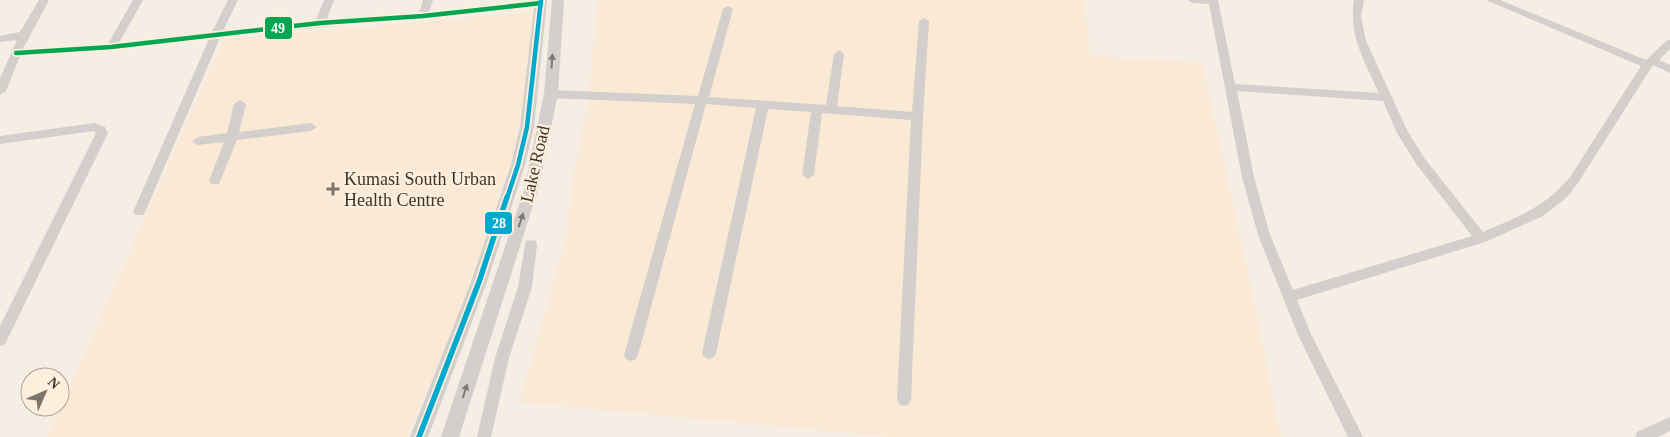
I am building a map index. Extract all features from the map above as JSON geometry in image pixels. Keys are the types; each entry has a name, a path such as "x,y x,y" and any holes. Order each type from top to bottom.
{"main road":[{"name":"Lake Road","path":"450,437 531,190 551,94 558,0"},
{"name":"Lake Road","path":"419,437 479,282 515,174 527,127 541,2"}],"street":[{"path":"0,91 24,36 44,0"},
{"path":"110,47 138,0"},
{"path":"140,212 216,35 233,0"},
{"path":"320,23 329,0"},
{"path":"423,16 428,0"},
{"path":"1193,0 1213,1 1248,177 1264,234 1305,335 1356,437"},
{"path":"1359,0 1356,17 1360,41 1403,133 1421,162 1481,238"},
{"path":"1491,0 1650,63 1670,69"},
{"path":"16,53 110,47 320,23 423,16 541,2"},
{"path":"631,355 728,9"},
{"path":"904,399 924,21"},
{"path":"0,39 24,36"},
{"path":"1290,297 1481,238 1539,213 1562,195 1574,180 1650,63 1670,43"},
{"path":"831,108 839,54"},
{"path":"1230,87 1387,97"},
{"path":"551,94 702,100 831,108 918,116"},
{"path":"215,181 232,137 240,104"},
{"path":"709,353 763,104"},
{"path":"808,175 817,108"},
{"path":"0,140 95,127 102,130 0,340"},
{"path":"198,141 311,127"},
{"path":"484,437 502,358 525,287 531,246"},
{"path":"1642,437 1670,424"}],"shaded area":[{"path":"598,0 1084,0 1090,56 1202,63 1256,310 1280,435 1284,437 891,437 520,402 567,234 572,183 588,103"},
{"name":"Kumasi South Urban Health Centre","path":"533,12 523,140 494,238 407,437 48,437 57,417 70,417 70,387 224,39"}],"transit line":[{"name":"28","path":"419,437 479,282 518,165 527,127 541,0"},
{"name":"49","path":"16,53 111,47 320,23 423,16 541,3"}],"place":[{"name":"Kumasi South Urban Health Centre","path":"333,189"}]}
